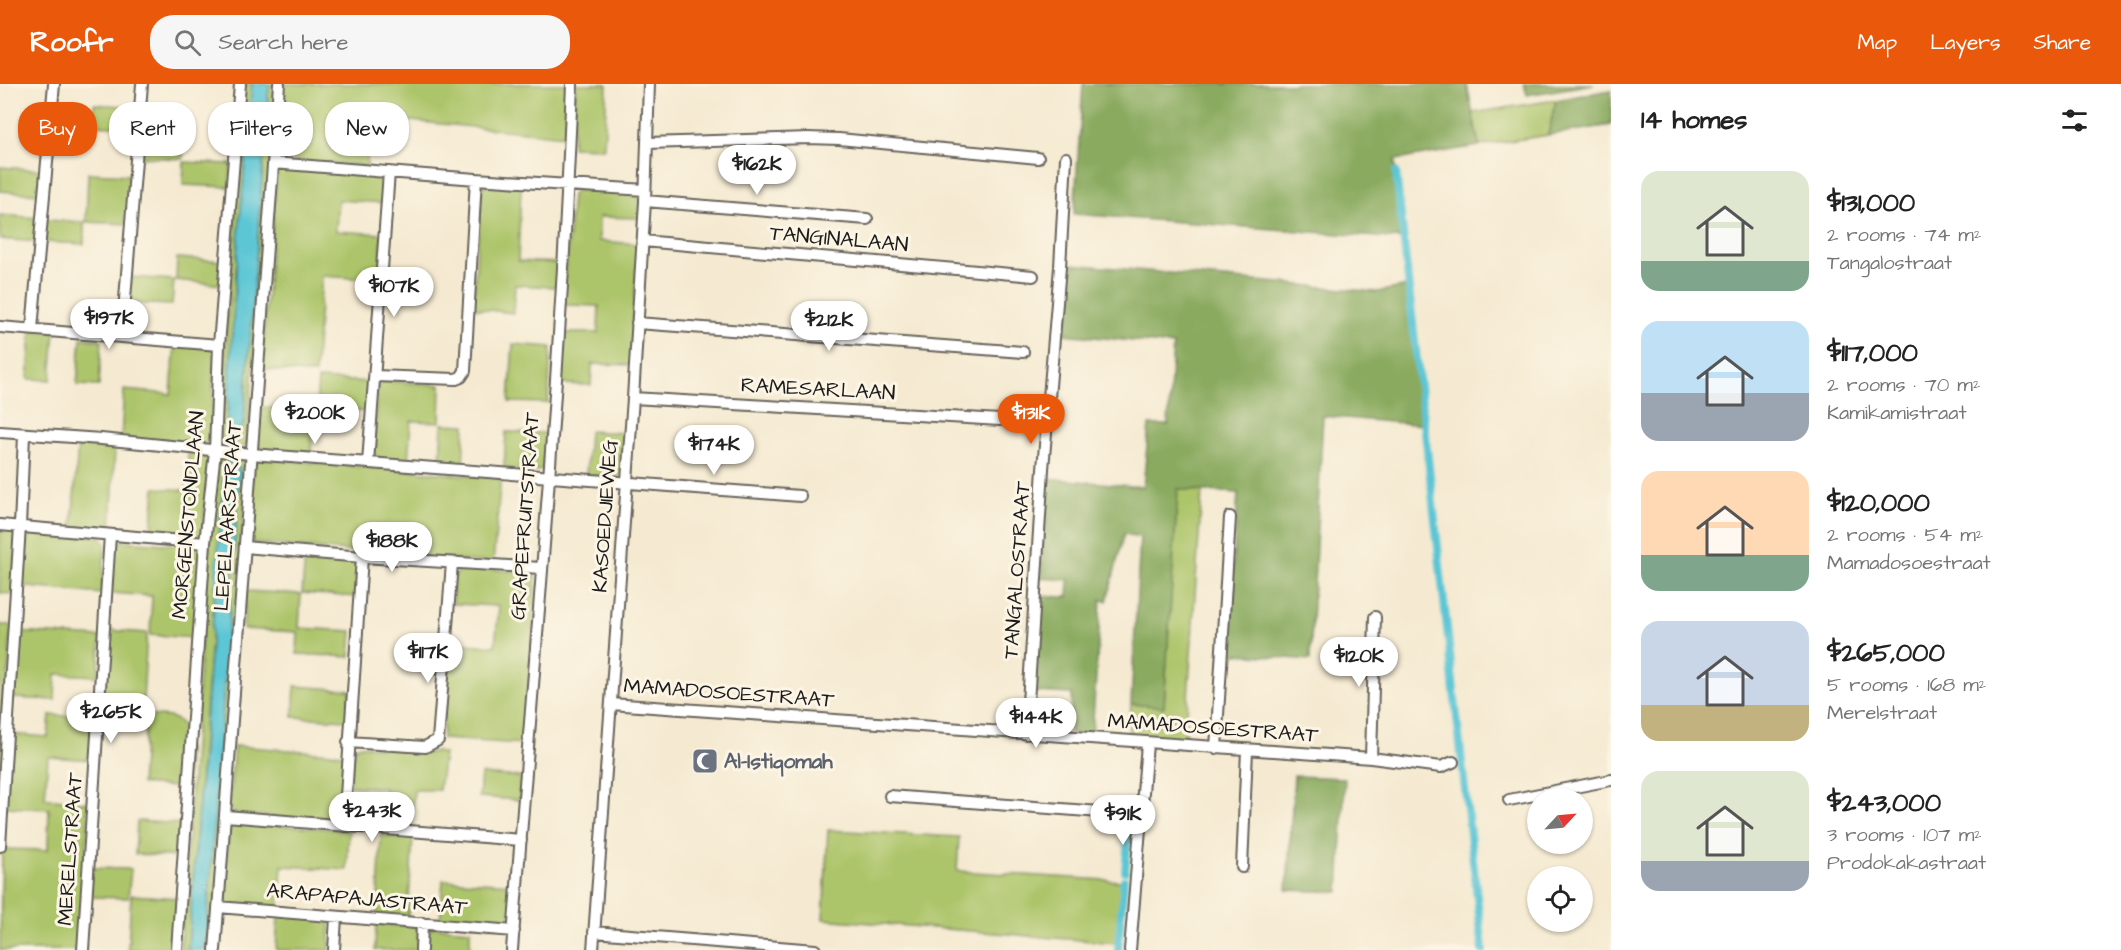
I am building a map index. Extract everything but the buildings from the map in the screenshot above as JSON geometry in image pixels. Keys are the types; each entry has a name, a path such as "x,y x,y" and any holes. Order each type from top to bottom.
{"street":[{"path":"32,329 54,84"},
{"path":"122,337 142,84"},
{"name":"MORGENSTONDLAAN","path":"177,950 205,543 215,451 219,345 240,84"},
{"name":"LEPELAARSTRAAT","path":"215,950 279,84"},
{"name":"GRAPEFRUITSTRAAT","path":"512,950 548,478 568,185 572,84"},
{"name":"KASOEDJIEWEG","path":"593,950 633,398 652,84"},
{"path":"647,143 839,139 1038,158"},
{"name":"TANGALOSTRAAT","path":"1026,734 1066,158"},
{"path":"273,163 568,185 867,219"},
{"path":"368,463 389,172"},
{"path":"375,376 456,379 461,377 465,371 476,179"},
{"name":"TANGINALAAN","path":"643,241 1033,276"},
{"path":"638,324 1023,352"},
{"path":"0,327 219,345"},
{"name":"RAMESARLAAN","path":"633,398 1000,420"},
{"path":"0,432 548,478 800,496"},
{"path":"0,846 24,435"},
{"path":"1216,748 1230,517"},
{"path":"0,525 205,543"},
{"name":"MERELSTRAAT","path":"83,950 110,535"},
{"path":"245,548 541,568"},
{"path":"344,826 362,557"},
{"path":"348,742 425,747 438,740 452,563"},
{"path":"1371,758 1375,617"},
{"name":"MAMADOSOESTRAAT","path":"611,704 1147,744 1371,758 1441,767 1453,762"},
{"path":"1130,950 1147,744"},
{"path":"1242,867 1247,750"},
{"path":"1509,800 1611,780"},
{"path":"890,796 1140,814"},
{"path":"226,816 521,840"},
{"name":"ARAPAPAJASTRAAT","path":"218,907 514,931"},
{"path":"334,950 336,917"},
{"path":"421,950 422,923"},
{"path":"594,932 815,950"}],"green space":[{"path":"244,84 252,84 250,102 243,102"},
{"path":"269,84 276,84 275,102 268,102"},
{"path":"281,84 567,84 565,136 409,121 409,102 325,102 325,156 367,156 367,166 281,158 280,156 313,156 313,102 280,102"},
{"path":"576,84 607,84 604,148 572,147"},
{"path":"1083,84 1467,84 1479,146 1395,160 1404,239 1074,214"},
{"path":"1524,84 1594,84 1527,95"},
{"path":"1611,90 1611,125 1548,135 1556,100"},
{"path":"1556,100 1548,135 1479,146 1472,113"},
{"path":"97,104 109,105 109,126 97,125"},
{"path":"139,156 183,156 183,159"},
{"path":"239,156 246,156 226,435 228,440 235,442 240,437 244,420 264,156 270,156 247,444 243,447 230,448 223,443 219,434"},
{"path":"184,162 231,164 230,187 183,185"},
{"path":"0,167 42,170 40,194 0,191"},
{"path":"281,167 381,176 386,179 384,203 338,200 336,231 382,234 380,280 322,276 315,374 261,369 277,169"},
{"path":"88,173 130,175 126,224 86,222"},
{"path":"483,185 521,186 518,261 558,263 557,287 515,285 513,313 473,308"},
{"path":"577,189 633,194 641,199 640,218 599,217 599,241 638,244 630,365 592,364 591,385 559,384 564,333 598,333 599,306 563,305 572,195"},
{"path":"0,215 39,218 37,242 0,239"},
{"path":"45,220 84,222 84,244 43,242"},
{"path":"177,258 224,261 223,285 176,280"},
{"path":"1072,264 1377,292 1409,286 1424,425 1323,416 1310,660 1227,653 1238,493 1178,489 1164,707 1131,704 1140,537 1124,534 1107,601 1101,600 1092,735 1070,733 1072,694 1032,692 1040,596 1068,597 1069,580 1041,578 1047,478 1143,487 1149,425 1168,425 1173,345 1064,334"},
{"path":"129,277 174,280 172,305 128,303"},
{"path":"31,330 55,332 51,380 28,379"},
{"path":"81,338 102,340 99,386 77,385"},
{"path":"175,344 214,348 212,440 207,445 121,439 124,390 171,394"},
{"path":"513,344 551,347 548,403 509,402"},
{"path":"318,379 370,382 368,412 316,408"},
{"path":"386,381 441,385 440,422 411,421 408,461 379,458 373,452 377,389 380,383"},
{"path":"259,407 314,409 311,454 265,451 257,446"},
{"path":"442,424 465,425 463,465 440,464"},
{"path":"589,431 625,433 623,473 617,478 586,475"},
{"path":"506,432 546,433 542,469 538,471 504,469"},
{"path":"78,444 115,447 111,530 72,527"},
{"path":"188,453 203,454 208,461 203,535 199,539 151,536 155,488 187,490"},
{"path":"220,456 242,458 247,466 213,950 205,950 240,470 237,465 226,464 188,950 180,950 211,501 217,460"},
{"path":"258,460 501,478 493,563 251,543 249,536 253,465"},
{"path":"1177,489 1202,491 1185,743 1128,739 1131,704 1164,706"},
{"path":"0,528 14,530 16,533 13,594 0,593"},
{"path":"27,530 101,537 105,543 102,594 19,586 23,533"},
{"path":"121,541 197,546 202,551 196,638 150,635 152,596 110,593 113,547"},
{"path":"305,556 354,559 358,562 357,597 302,593"},
{"path":"464,567 533,573 536,578 524,744 442,739 450,643 495,646 499,606 453,604 455,578"},
{"path":"246,591 301,594 299,628 352,631 350,657 297,654 298,632 243,629"},
{"path":"0,625 11,625 0,805"},
{"path":"107,630 147,633 142,716 101,713"},
{"path":"16,632 101,637 98,676 56,674 55,700 12,698"},
{"path":"295,686 350,690 347,720 293,717"},
{"path":"50,715 96,718 93,760 48,757 45,798 89,803 81,950 0,950 2,849 48,850 49,809 5,807 9,734 48,737"},
{"path":"146,715 170,717 179,721 184,729 182,741 188,749 186,788 141,784"},
{"path":"360,745 427,753 435,751 444,754 439,790 414,790 411,828 382,826 384,788 349,786 354,748"},
{"path":"234,746 345,754 339,819 336,822 235,814 229,807"},
{"path":"481,774 520,777 519,800 479,797"},
{"path":"1294,776 1345,778 1339,892 1287,890"},
{"path":"137,821 182,824 180,857 135,854"},
{"path":"230,822 349,830 347,870 282,866 279,908 232,906 225,902 223,896"},
{"path":"828,830 959,837 957,871 1121,881 1116,943 823,919"},
{"path":"381,835 413,838 408,916 377,915"},
{"path":"91,868 131,869 128,898 89,897"},
{"path":"443,880 514,884 509,925 504,927 440,921"},
{"path":"131,895 178,898 175,950 128,950"},
{"path":"278,915 325,919 330,923 330,950 276,950"},
{"path":"376,924 415,926 419,931 419,950 375,950"},
{"path":"433,927 470,930 470,950 424,950 427,932"}],"water":[{"path":"252,84 269,84 268,102 250,102"},
{"path":"246,156 264,156 244,420 238,441 231,443 226,435"},
{"path":"229,462 237,465 240,470 205,950 188,950 224,469"}],"waterway":[{"path":"1396,172 1483,950"},
{"path":"1125,871 1129,828"},
{"path":"1118,950 1124,880"}],"place":[{"name":"Al-Istiqomah","path":"705,761"}]}
